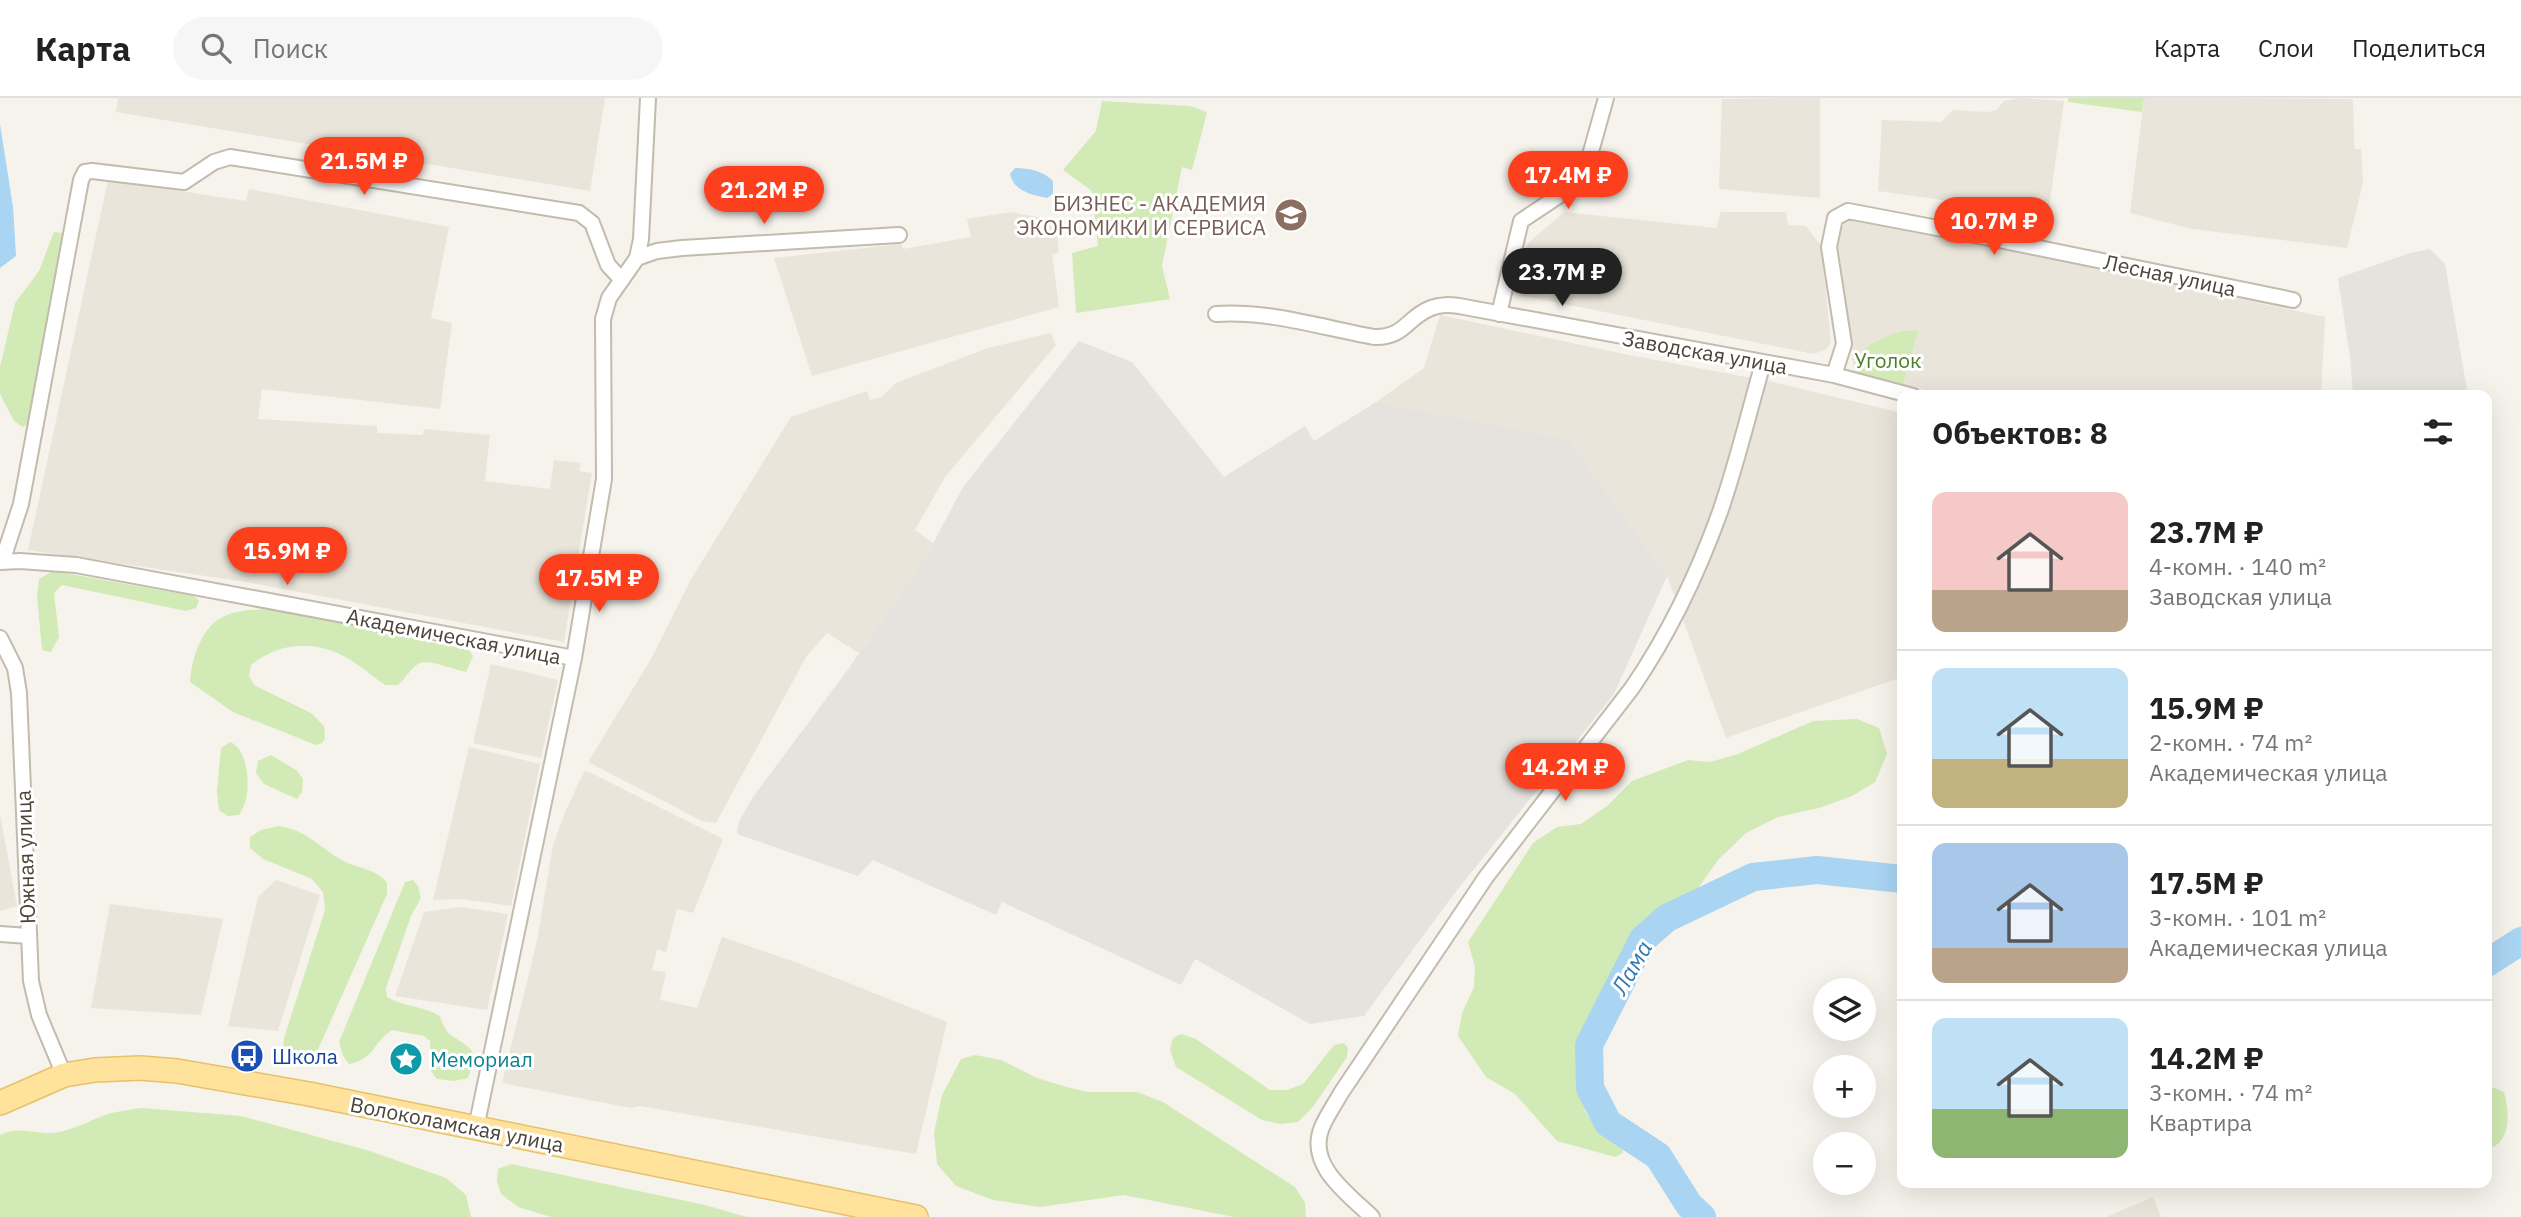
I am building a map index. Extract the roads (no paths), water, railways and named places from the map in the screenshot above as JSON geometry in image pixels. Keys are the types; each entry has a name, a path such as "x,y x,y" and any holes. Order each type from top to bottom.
{"main road":[{"name":"Волоколамская улица","path":"0,1103 64,1075 94,1070 140,1068 177,1071 916,1217"}],"street":[{"name":"Академическая улица","path":"476,1128 574,658 604,479 603,319 609,298 637,258 641,239 648,98"},
{"path":"1499,314 1521,221 1581,181 1606,98"},
{"name":"Академическая улица","path":"574,658 76,565 1,562 21,504 81,180 85,172 184,182 215,162 230,158 579,213 592,223 608,265 622,280"},
{"name":"Лесная улица","path":"1834,375 1844,344 1830,237 1835,218 1848,211 2293,300"},
{"path":"637,258 657,251 682,248 899,235"},
{"name":"Заводская улица","path":"1216,314 1257,315 1388,338 1399,333 1429,308 1443,305 1834,375 1897,392"},
{"path":"1372,1217 1332,1178 1322,1164 1318,1148 1321,1128 1486,877 1651,661 1672,622 1720,510 1763,363"},
{"name":"Южная улица","path":"0,638 15,668 19,693 31,981 39,1015 64,1075"},
{"path":"0,934 28,936"}],"water":[{"path":"0,124 13,207 16,256 0,268"},
{"path":"1015,168 1045,175 1053,181 1053,194 1047,198 1029,194 1019,188 1010,174"}],"waterway":[{"name":"Лама","path":"1702,1217 1689,1205 1658,1156 1608,1123 1590,1088 1589,1045 1643,939 1667,918 1753,877 1817,870 1897,878"},
{"name":"Лама","path":"2492,960 2521,941"}],"place":[{"name":"БИЗНЕС - АКАДЕМИЯ ЭКОНОМИКИ И СЕРВИСА","path":"1291,215"},
{"name":"Школа","path":"247,1056"},
{"name":"Мемориал","path":"406,1059"}],"park label":[{"name":"Уголок","path":"1888,360"}]}
